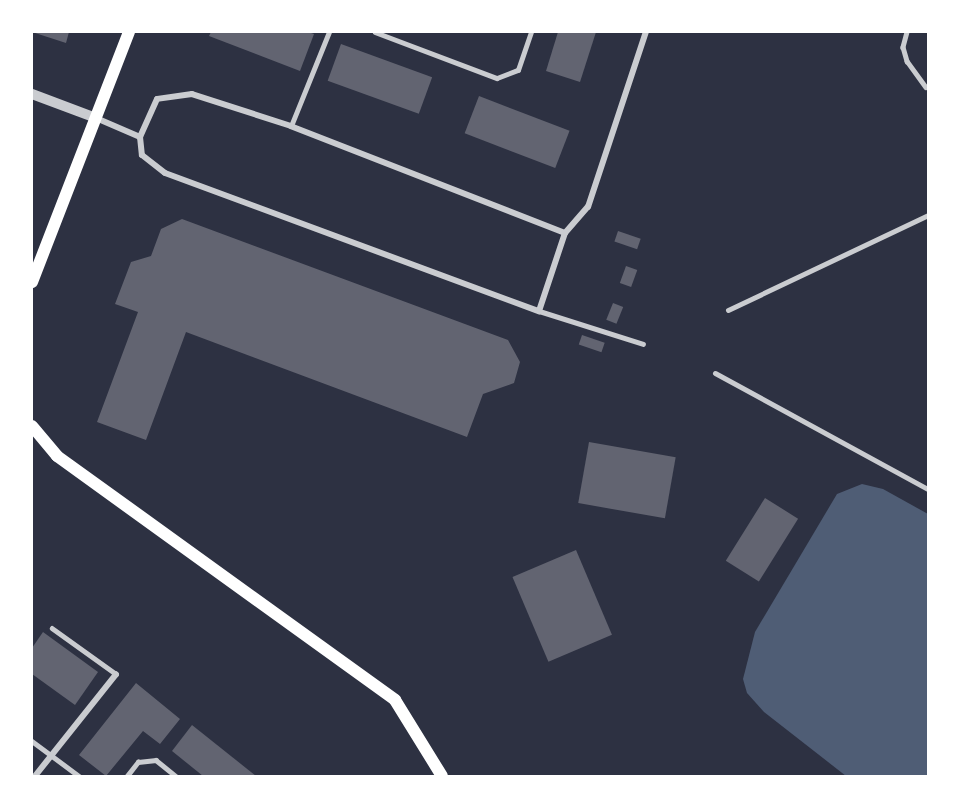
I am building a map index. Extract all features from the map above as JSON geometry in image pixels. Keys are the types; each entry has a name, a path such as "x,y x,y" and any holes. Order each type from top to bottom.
{"main road":[{"path":"32,282 129,32"},
{"path":"32,426 57,456 395,699 442,777"}],"street":[{"path":"539,311 565,233 588,207 646,32"},
{"path":"32,94 140,137"},
{"path":"565,233 291,126 192,94 157,99 140,137 142,155 165,173 539,311 643,344"},
{"path":"728,310 928,215"},
{"path":"715,373 928,489"},
{"path":"35,777 116,674"}],"lane":[{"path":"291,126 329,32"},
{"path":"375,32 497,78 518,70 531,32"},
{"path":"907,32 903,47 907,62 926,87"},
{"path":"52,628 116,674"},
{"path":"32,741 79,777"},
{"path":"127,777 138,762 156,760 176,777"}],"water":[{"path":"862,484 883,489 928,514 928,776 846,776 764,712 747,693 743,679 755,632 837,494"}],"building":[{"path":"32,32 69,32 66,43"},
{"path":"211,32 308,32 314,34 300,71 209,36"},
{"path":"558,32 596,32 580,82 546,71"},
{"path":"341,44 432,77 419,114 328,81"},
{"path":"479,96 570,131 555,168 465,133"},
{"path":"182,219 508,340 520,362 514,383 483,394 467,437 186,332 146,440 97,422 138,312 115,304 131,262 151,256 161,229"},
{"path":"618,231 641,239 637,249 614,241"},
{"path":"626,266 637,270 631,287 620,283"},
{"path":"613,303 623,307 616,324 606,320"},
{"path":"582,335 605,343 601,352 579,344"},
{"path":"589,442 676,457 665,518 578,503"},
{"path":"765,498 798,519 759,581 726,561"},
{"path":"576,550 612,635 548,662 512,577"},
{"path":"43,632 98,672 75,705 32,674 32,648"},
{"path":"136,683 180,719 160,744 143,731 106,776 79,755"},
{"path":"192,725 256,776 203,776 172,751"}]}
